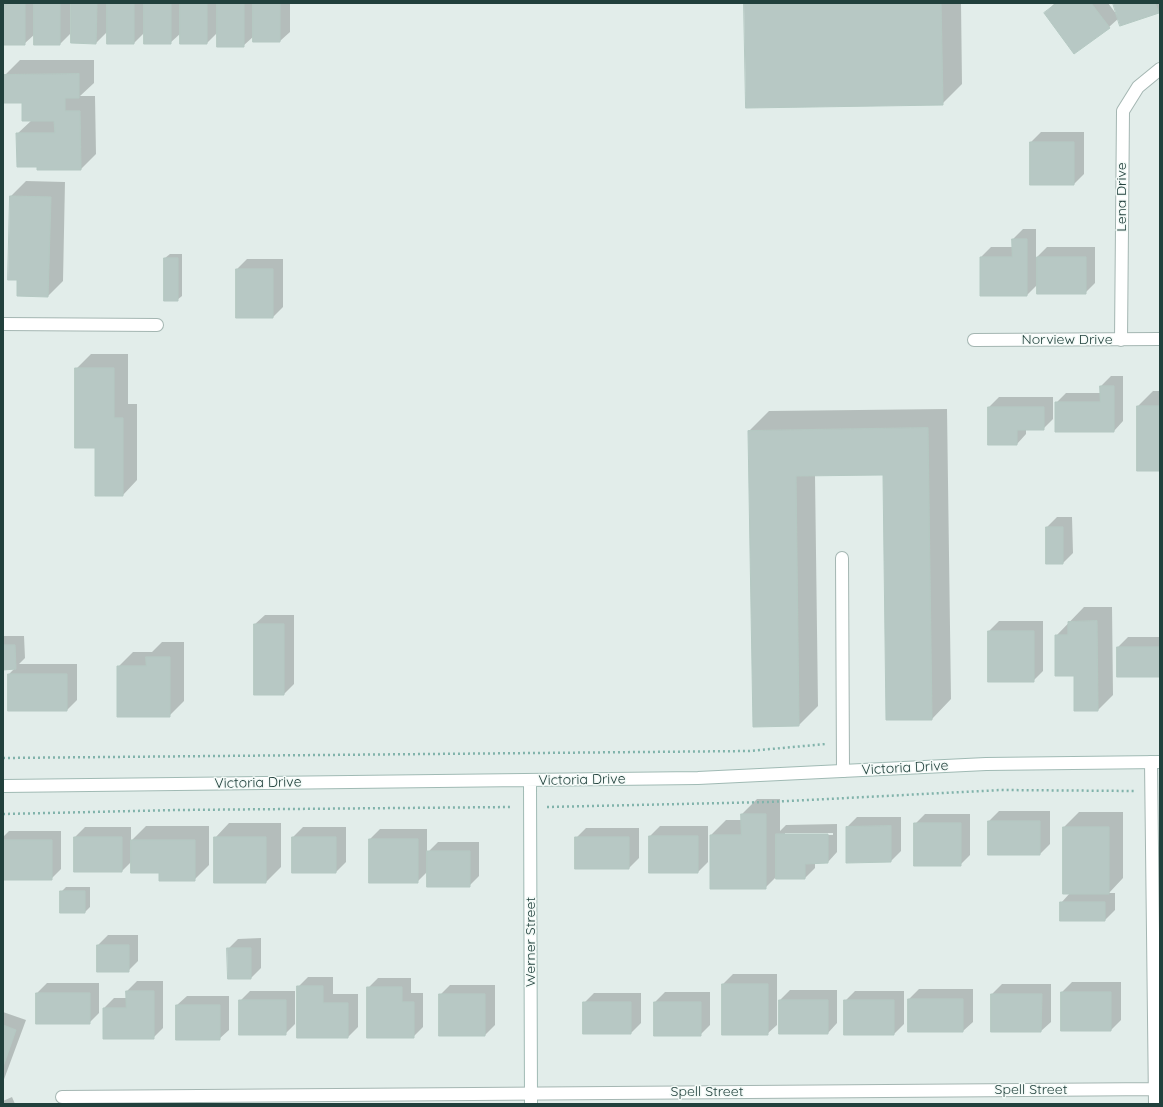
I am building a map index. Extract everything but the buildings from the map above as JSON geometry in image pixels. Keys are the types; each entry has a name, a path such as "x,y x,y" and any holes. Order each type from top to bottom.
{"street":[{"name":"Lena Drive","path":"1121,340 1123,111 1138,87 1160,69"},
{"path":"3,324 157,325"},
{"name":"Norview Drive","path":"974,340 1160,339"},
{"path":"842,558 843,771"},
{"path":"1155,762 1151,790 1157,1089 1155,1104"},
{"name":"Victoria Drive","path":"3,786 698,778 986,764 1155,762"},
{"name":"Werner Street","path":"530,781 531,1099"},
{"name":"Spell Street","path":"62,1097 531,1099 1157,1089"}],"path":[{"path":"3,758 749,751 843,743"},
{"path":"3,814 178,810 531,807 769,802 1001,790 1151,790"}]}
